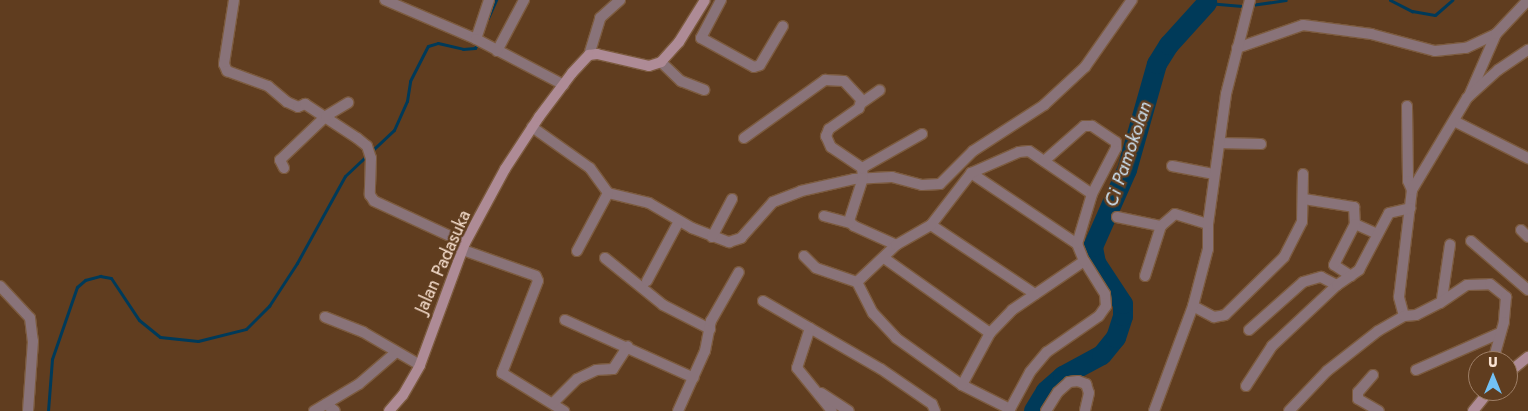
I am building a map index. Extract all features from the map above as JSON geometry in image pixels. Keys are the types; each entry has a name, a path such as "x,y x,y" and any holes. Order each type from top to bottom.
{"street":[{"path":"234,0 224,68 268,86 287,102 298,107 305,104 326,116 367,146 372,162 370,195 374,201 464,247 536,276 538,281 502,373 564,411"},
{"path":"385,0 476,39 564,85"},
{"path":"476,39 489,0"},
{"path":"497,51 524,0"},
{"path":"620,0 600,18 589,55 604,54 649,66 661,62 675,48 705,0"},
{"path":"721,0 701,38 754,67 760,65 784,26"},
{"path":"880,90 829,129 826,136 831,147 862,173 892,177 922,185 940,184 973,151 1044,105 1085,67 1132,0"},
{"path":"1404,316 1398,297 1412,190 1468,98 1496,34 1528,0"},
{"path":"1154,411 1193,306 1208,249 1208,224 1219,143 1237,48 1250,5"},
{"path":"1237,48 1303,25 1371,34 1434,51 1466,48 1496,34"},
{"path":"1468,98 1498,70 1528,50"},
{"name":"Jalan Padasuka","path":"389,411 403,395 420,365 464,247 532,127 589,55"},
{"path":"661,62 681,81 704,90"},
{"path":"744,138 825,80 844,81 862,100 860,104"},
{"path":"284,168 280,160 326,116 348,103"},
{"path":"1407,106 1408,181 1412,190"},
{"path":"1454,121 1528,158"},
{"path":"1044,161 1084,126 1092,126 1117,145 1092,194 1077,244"},
{"path":"532,127 590,168 608,193 649,202 679,221 712,237 729,242 741,238 773,202 786,196 862,173 922,134"},
{"path":"1219,143 1261,144"},
{"path":"857,282 896,245 931,225 971,173 1023,150 1044,161 1092,194"},
{"path":"1172,166 1214,174"},
{"path":"850,223 849,216 862,173"},
{"path":"804,256 816,268 857,282 883,327 962,385 1010,410 1030,372 1047,352 1099,316 1106,306 1105,294 1084,261 1077,244 971,173"},
{"path":"1193,306 1220,318 1268,275 1284,257 1302,222 1304,199 1303,174"},
{"path":"576,251 608,193"},
{"path":"712,237 732,199"},
{"path":"1304,199 1354,207 1355,224 1334,265 1351,276"},
{"path":"1246,386 1272,346 1337,285 1359,270 1389,213 1410,208"},
{"path":"1145,276 1161,226 1175,214 1208,224"},
{"path":"824,216 850,223 896,245"},
{"path":"1117,217 1161,226"},
{"path":"647,281 679,221"},
{"path":"1355,224 1377,234"},
{"path":"931,225 1035,294"},
{"path":"1470,241 1528,290"},
{"path":"1442,299 1450,245"},
{"path":"604,258 663,305 710,329"},
{"path":"884,258 990,333"},
{"path":"962,385 990,333 1012,310 1084,261"},
{"path":"678,411 694,378 710,329 739,272"},
{"path":"1249,330 1302,282 1321,277 1337,285"},
{"path":"1289,411 1327,371 1378,331 1404,316 1416,315 1468,285 1490,284 1497,287 1506,297 1496,351"},
{"path":"0,286 30,318 33,341 28,411"},
{"path":"763,301 881,369 932,404 936,411"},
{"path":"325,317 363,332 420,365"},
{"path":"565,320 628,346 694,378"},
{"path":"810,328 797,368 832,411"},
{"path":"1416,370 1500,333"},
{"path":"553,403 576,379 596,370 612,369 628,346"},
{"path":"314,411 359,384 395,352"},
{"path":"1518,364 1528,356"},
{"path":"1373,375 1358,392 1358,399 1379,411"},
{"path":"1046,411 1058,392 1069,382 1078,380 1086,384 1089,393 1085,411"},
{"path":"814,389 849,411"},
{"path":"1473,411 1481,401"},
{"path":"326,404 335,411"}],"waterway":[{"path":"488,18 496,0"},
{"name":"Ci Pamokolan","path":"1207,0 1207,3 1245,6"},
{"name":"Ci Pamokolan","path":"1251,5 1286,0"},
{"name":"Ci Pamokolan","path":"1390,0 1412,11 1435,15 1452,0"},
{"name":"Ci Pamokolan","path":"1034,411 1046,391 1063,376 1102,355 1116,338 1123,316 1123,304 1096,263 1093,247 1127,170 1157,64 1169,45 1207,3"},
{"path":"48,411 52,359 77,287 85,280 100,276 111,278 139,320 160,337 198,341 246,329 269,306 297,263 345,176 394,130 407,101 410,81 428,46 438,43 463,49 475,48 478,42"}]}
